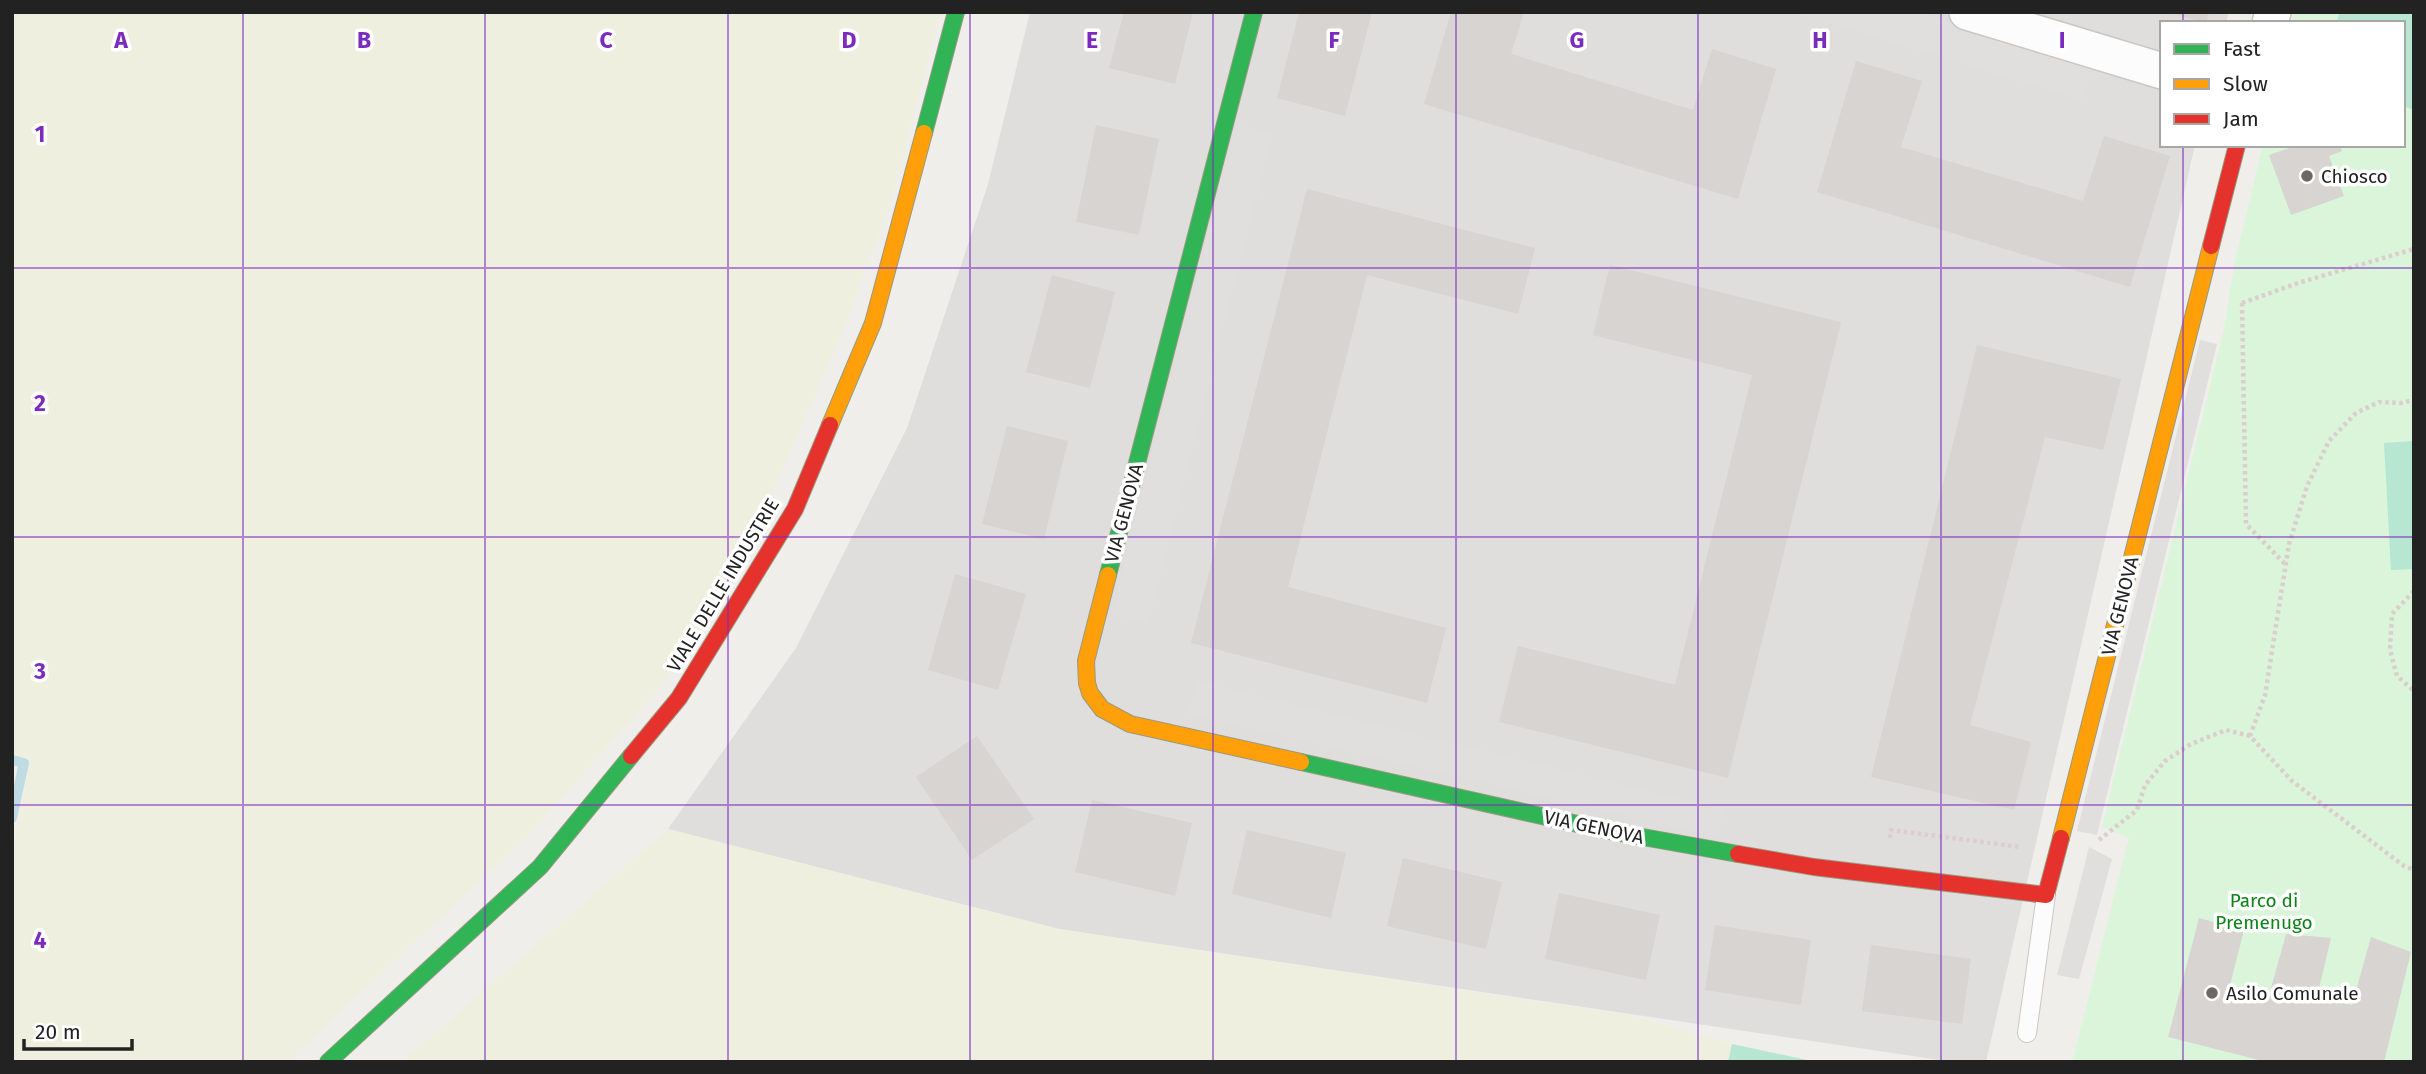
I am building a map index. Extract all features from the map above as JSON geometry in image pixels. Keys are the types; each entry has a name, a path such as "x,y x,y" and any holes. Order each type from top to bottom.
{"street":[{"name":"VIALE DELLE INDUSTRIE","path":"328,1062 540,867 679,698 794,509 873,323 957,12"},
{"name":"VIA GENOVA","path":"1254,12 1086,660 1088,689 1097,705 1112,717 1130,724 1609,831 1814,867 2046,895 2236,147"},
{"path":"1967,12 2160,70"}],"lane":[{"path":"2027,1033 2046,895"}],"path":[{"path":"2200,293 2242,303 2298,283 2414,249"},
{"path":"2242,303 2246,523 2286,565"},
{"path":"2250,736 2265,695 2289,544 2307,486 2329,441 2356,413 2379,402 2401,403 2414,400"},
{"path":"2414,591 2392,614 2390,650 2397,676 2414,691"},
{"path":"1881,876 1891,830 2057,852 2082,850 2093,845 2137,810 2145,785 2165,761 2191,744 2226,730 2250,736 2292,781 2404,866 2414,870"}],"shaded area":[{"path":"1030,12 2229,12 2227,21 2160,21 2160,147 2195,147 1986,1062 1953,1062 1059,929 668,829 796,648 907,428 988,184"},
{"path":"1793,12 1915,12 2092,65 2082,100"},
{"path":"1237,125 1273,133 1148,623 1111,614"},
{"path":"2200,340 2217,344 2097,835 2077,831"},
{"path":"1196,681 1723,809 1718,837 1189,714"},
{"path":"2089,847 2112,859 2079,979 2057,975"}],"green space":[{"path":"12,12 941,12 890,204 843,331 756,529 699,627 660,687 528,836 287,1062 12,1062 12,858 30,760 12,755"},
{"name":"Parco di Premenugo","path":"2294,12 2414,12 2414,1062 2072,1062 2129,838 2102,827 2224,329 2235,260 2263,147 2405,147 2405,21 2292,21"},
{"path":"2340,12 2414,12 2414,110 2405,107 2405,21 2337,21"},
{"path":"2414,441 2414,569 2391,570 2384,443"},
{"path":"668,829 1059,929 1634,1016 1732,1044 1728,1062 402,1062"},
{"path":"1732,1044 1817,1062 1728,1062"}],"building":[{"path":"1124,12 1193,12 1175,84 1109,68"},
{"path":"1299,12 1372,12 1345,116 1277,98"},
{"path":"1451,12 1524,12 1511,54 1693,110 1712,49 1776,69 1738,199 1424,104"},
{"path":"2167,12 2209,12 2207,21"},
{"path":"1856,61 1922,81 1901,147 2083,201 2104,136 2170,156 2130,287 1817,192"},
{"path":"1096,125 1159,139 1139,235 1076,222"},
{"name":"Chiosco","path":"2292,147 2341,147 2342,151 2329,156 2344,196 2291,215 2269,155"},
{"path":"1307,189 1535,248 1518,314 1367,275 1288,587 1446,628 1427,703 1191,643"},
{"path":"1610,265 1841,322 1728,778 1499,722 1518,646 1675,685 1752,375 1593,335"},
{"path":"1052,275 1115,292 1090,388 1026,372"},
{"path":"1977,345 2121,379 2103,450 2045,437 1970,725 2031,742 2014,810 1871,777"},
{"path":"1007,426 1068,441 1044,539 982,524"},
{"path":"955,574 1026,594 998,690 928,670"},
{"path":"977,736 1034,819 972,860 916,777"},
{"path":"1092,800 1192,823 1175,896 1075,872"},
{"path":"1247,830 1346,853 1331,918 1232,894"},
{"path":"1403,858 1502,882 1486,949 1387,926"},
{"path":"1559,893 1660,915 1646,980 1545,959"},
{"name":"Asilo Comunale","path":"2199,918 2244,930 2229,989 2268,999 2286,934 2331,938 2317,997 2352,1005 2371,937 2411,952 2384,1062 2267,1062 2168,1037"},
{"path":"1715,925 1811,940 1801,1005 1705,990"},
{"path":"1871,945 1971,959 1962,1024 1862,1011"}],"waterway":[{"path":"12,760 24,763 12,818"}],"traffic: fast":[{"path":"924,133 956,12"},
{"path":"1108,575 1254,12"},
{"path":"328,1062 540,867 631,756"},
{"path":"1301,762 1609,831 1738,854"}],"traffic: slow":[{"path":"830,425 873,323 924,133"},
{"path":"2061,838 2211,246"},
{"path":"1108,575 1086,661 1090,693 1102,709 1130,724 1301,762"}],"traffic: jam":[{"path":"2211,246 2236,147"},
{"path":"631,756 679,698 795,509 830,425"},
{"path":"1738,854 1814,867 2046,895 2061,838"}],"place":[{"name":"Chiosco","path":"2307,176"},
{"name":"Asilo Comunale","path":"2212,993"}]}
